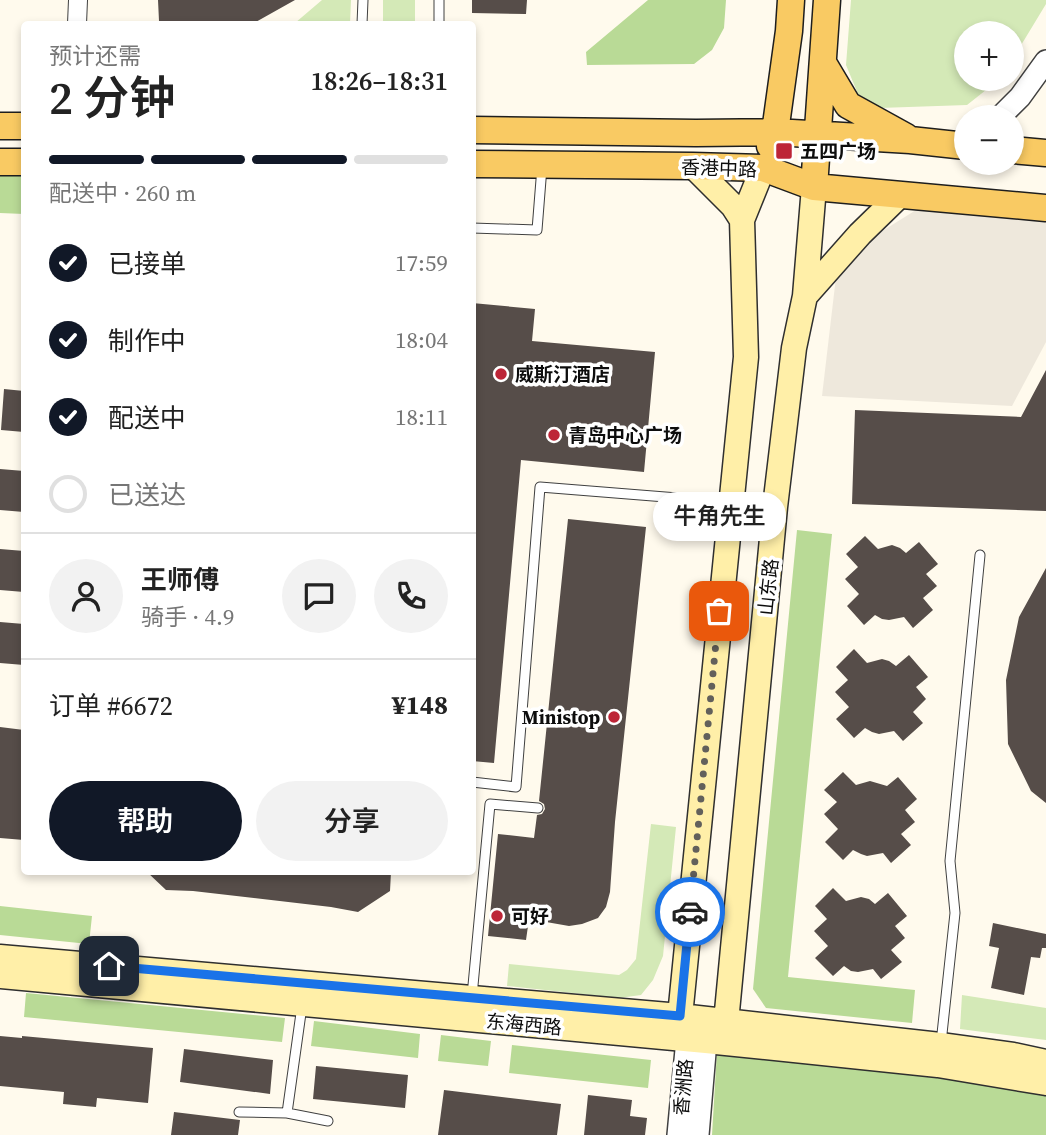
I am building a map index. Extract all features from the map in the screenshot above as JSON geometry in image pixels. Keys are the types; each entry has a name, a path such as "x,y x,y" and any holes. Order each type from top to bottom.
{"main road":[{"path":"726,1022 691,1032 730,503 746,357 742,219 775,132 792,0"},
{"name":"山东路","path":"726,1022 775,507 794,348 805,296 827,0"},
{"path":"823,63 848,105 910,140"},
{"path":"0,126 21,126"},
{"name":"香港中路","path":"476,130 775,132 954,143"},
{"path":"1024,151 1046,153"},
{"path":"0,162 21,162"},
{"name":"香港中路","path":"476,164 763,168 814,187 1046,208"},
{"path":"693,166 733,206 742,219"},
{"path":"805,296 860,234 900,195"},
{"name":"东海西路","path":"0,957 471,997 1046,1083"},
{"name":"东海西路","path":"0,976 302,1004 691,1032 726,1022 940,1045 1046,1062"}],"street":[{"path":"77,21 78,0"},
{"path":"1012,105 1045,66"},
{"name":"香洲路","path":"678,1135 691,1032"},
{"name":"香洲路","path":"691,1032 698,1135"}],"lane":[{"path":"362,21 363,0"},
{"path":"439,0 439,21"},
{"path":"476,229 537,230 542,165"},
{"path":"476,782 516,787 540,487 730,503"},
{"path":"940,1045 954,913 950,862 979,555"},
{"path":"471,997 490,804 538,808"},
{"path":"287,1113 302,1004"},
{"path":"239,1112 287,1113 328,1121"}],"green space":[{"path":"322,0 351,0 350,21 297,21"},
{"path":"383,0 415,0 415,21 383,21"},
{"path":"648,0 726,0 724,28 712,50 694,64 587,65 586,52"},
{"path":"851,0 1046,0 1024,40 1024,21 954,21 954,91 985,91 967,105 879,108 858,94 846,65"},
{"path":"0,174 21,175 21,214 0,213"},
{"path":"797,530 832,534 788,977 915,990 912,1023 766,1008 753,989"},
{"path":"651,824 676,827 663,956 653,980 641,995 619,998 507,986 509,964 619,975 627,970 636,959"},
{"path":"0,906 92,916 89,944 0,935"},
{"path":"26,993 285,1018 282,1042 24,1017"},
{"path":"962,995 1046,1008 1046,1040 960,1029"},
{"path":"314,1021 420,1034 418,1058 311,1046"},
{"path":"441,1035 491,1041 488,1066 438,1061"},
{"path":"512,1045 651,1060 648,1088 509,1073"},
{"path":"717,1051 1046,1090 1046,1135 712,1135"}],"shaded area":[{"path":"924,205 1046,220 1046,342 1012,406 822,396 836,277 868,240"}],"building":[{"path":"158,0 295,0 258,21 159,21"},
{"path":"472,0 527,0 526,14 472,13"},
{"path":"476,303 535,309 532,341 655,352 644,472 521,460 494,763 476,761"},
{"path":"1046,370 1046,511 852,504 855,410 1021,417"},
{"path":"4,389 21,391 21,432 1,430"},
{"path":"0,469 21,471 21,512 0,510"},
{"path":"568,519 646,527 610,892 606,907 598,918 582,924 569,926 529,919 526,940 488,936 498,834 534,838 537,815 542,814 545,809 544,804 539,801"},
{"path":"865,536 878,549 892,545 906,553 919,542 938,564 926,574 937,586 923,598 933,610 913,628 904,617 889,620 875,615 864,625 847,606 859,594 845,579 858,567 846,554"},
{"path":"0,549 21,551 21,592 0,590"},
{"path":"1046,568 1046,803 1031,791 1008,744 1006,680 1019,617"},
{"path":"0,622 21,624 21,665 0,663"},
{"path":"854,649 867,663 882,659 896,666 909,655 928,677 916,687 926,699 913,712 923,723 903,741 894,731 879,734 865,728 854,738 836,719 849,707 835,692 848,680 836,667"},
{"path":"0,727 21,730 21,840 0,838"},
{"path":"843,772 856,785 870,781 887,786 898,777 917,799 905,810 915,822 901,834 911,845 891,863 883,853 867,856 853,850 843,860 825,842 838,829 824,814 837,802 824,790"},
{"path":"150,875 391,875 390,891 358,912 166,890"},
{"path":"833,888 846,901 861,897 875,904 888,893 907,916 895,926 905,938 891,950 902,962 881,979 873,969 858,972 844,966 833,976 815,958 828,946 814,931 827,919 815,906"},
{"path":"993,923 1046,934 1046,948 1042,948 1040,958 1031,957 1024,995 991,988 999,948 989,946"},
{"path":"0,1036 153,1048 148,1103 97,1098 96,1107 63,1104 64,1092 0,1086"},
{"path":"184,1049 273,1060 270,1094 180,1082"},
{"path":"316,1066 408,1075 405,1108 313,1099"},
{"path":"444,1090 561,1104 557,1135 438,1135"},
{"path":"588,1095 632,1100 630,1116 647,1118 645,1135 584,1135"},
{"path":"174,1112 240,1120 238,1135 171,1135"}],"way so far":[{"path":"690,912 719,611"}],"place":[{"name":"五四广场","path":"784,151"},
{"name":"威斯汀酒店","path":"501,374"},
{"name":"青岛中心广场","path":"554,435"},
{"name":"牛角先生","path":"719,611"},
{"name":"Ministop","path":"614,717"},
{"name":"可好","path":"497,916"}],"route":[{"path":"109,966 680,1016 690,912"}]}
